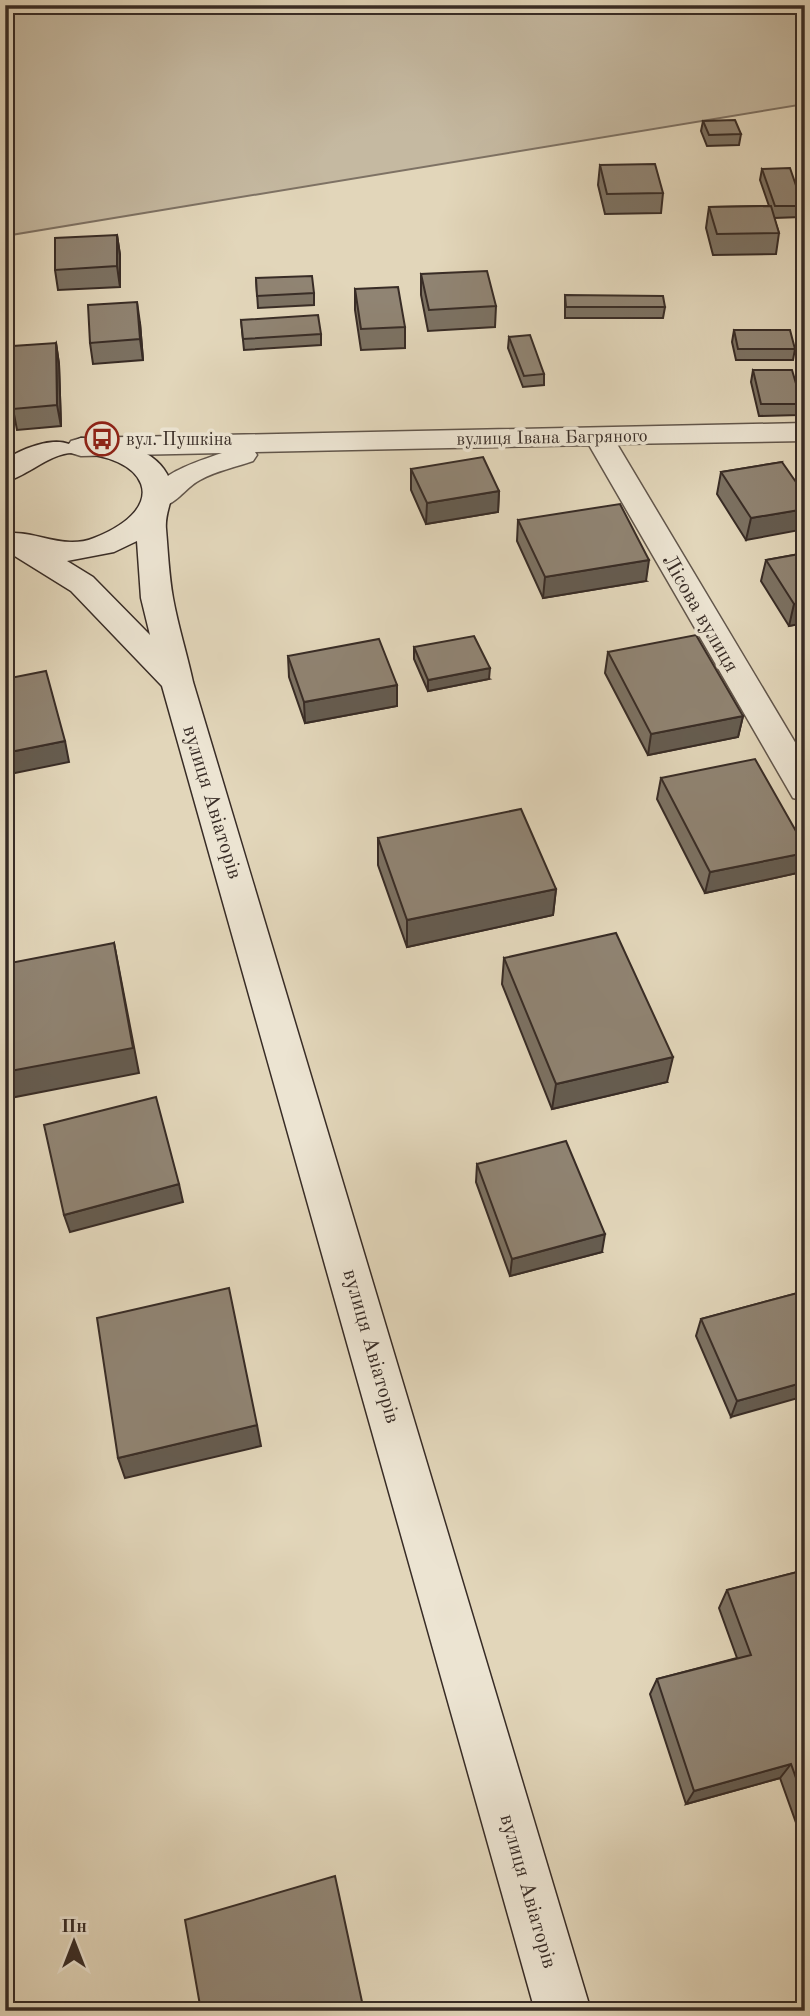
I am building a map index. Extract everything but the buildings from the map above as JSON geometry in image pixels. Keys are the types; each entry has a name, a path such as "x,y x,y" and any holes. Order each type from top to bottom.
{"main road":[{"name":"вулиця Івана Багряного","path":"5,451 805,432"},
{"name":"Лісова вулиця","path":"598,436 805,789"},
{"name":"вулиця Івана Багряного","path":"13,542 48,552 88,550 124,538 189,474 228,459 299,442"},
{"path":"5,474 24,460 69,448"},
{"name":"вулиця Авіаторів","path":"69,448 113,451 139,461 155,479 157,598 177,682 564,2011"},
{"name":"вулиця Авіаторів","path":"13,542 82,584 177,682"}],"shaded area":[{"path":"5,5 805,5 805,104 5,236"}],"place":[{"name":"вул. Пушкіна","path":"102,439"}]}
